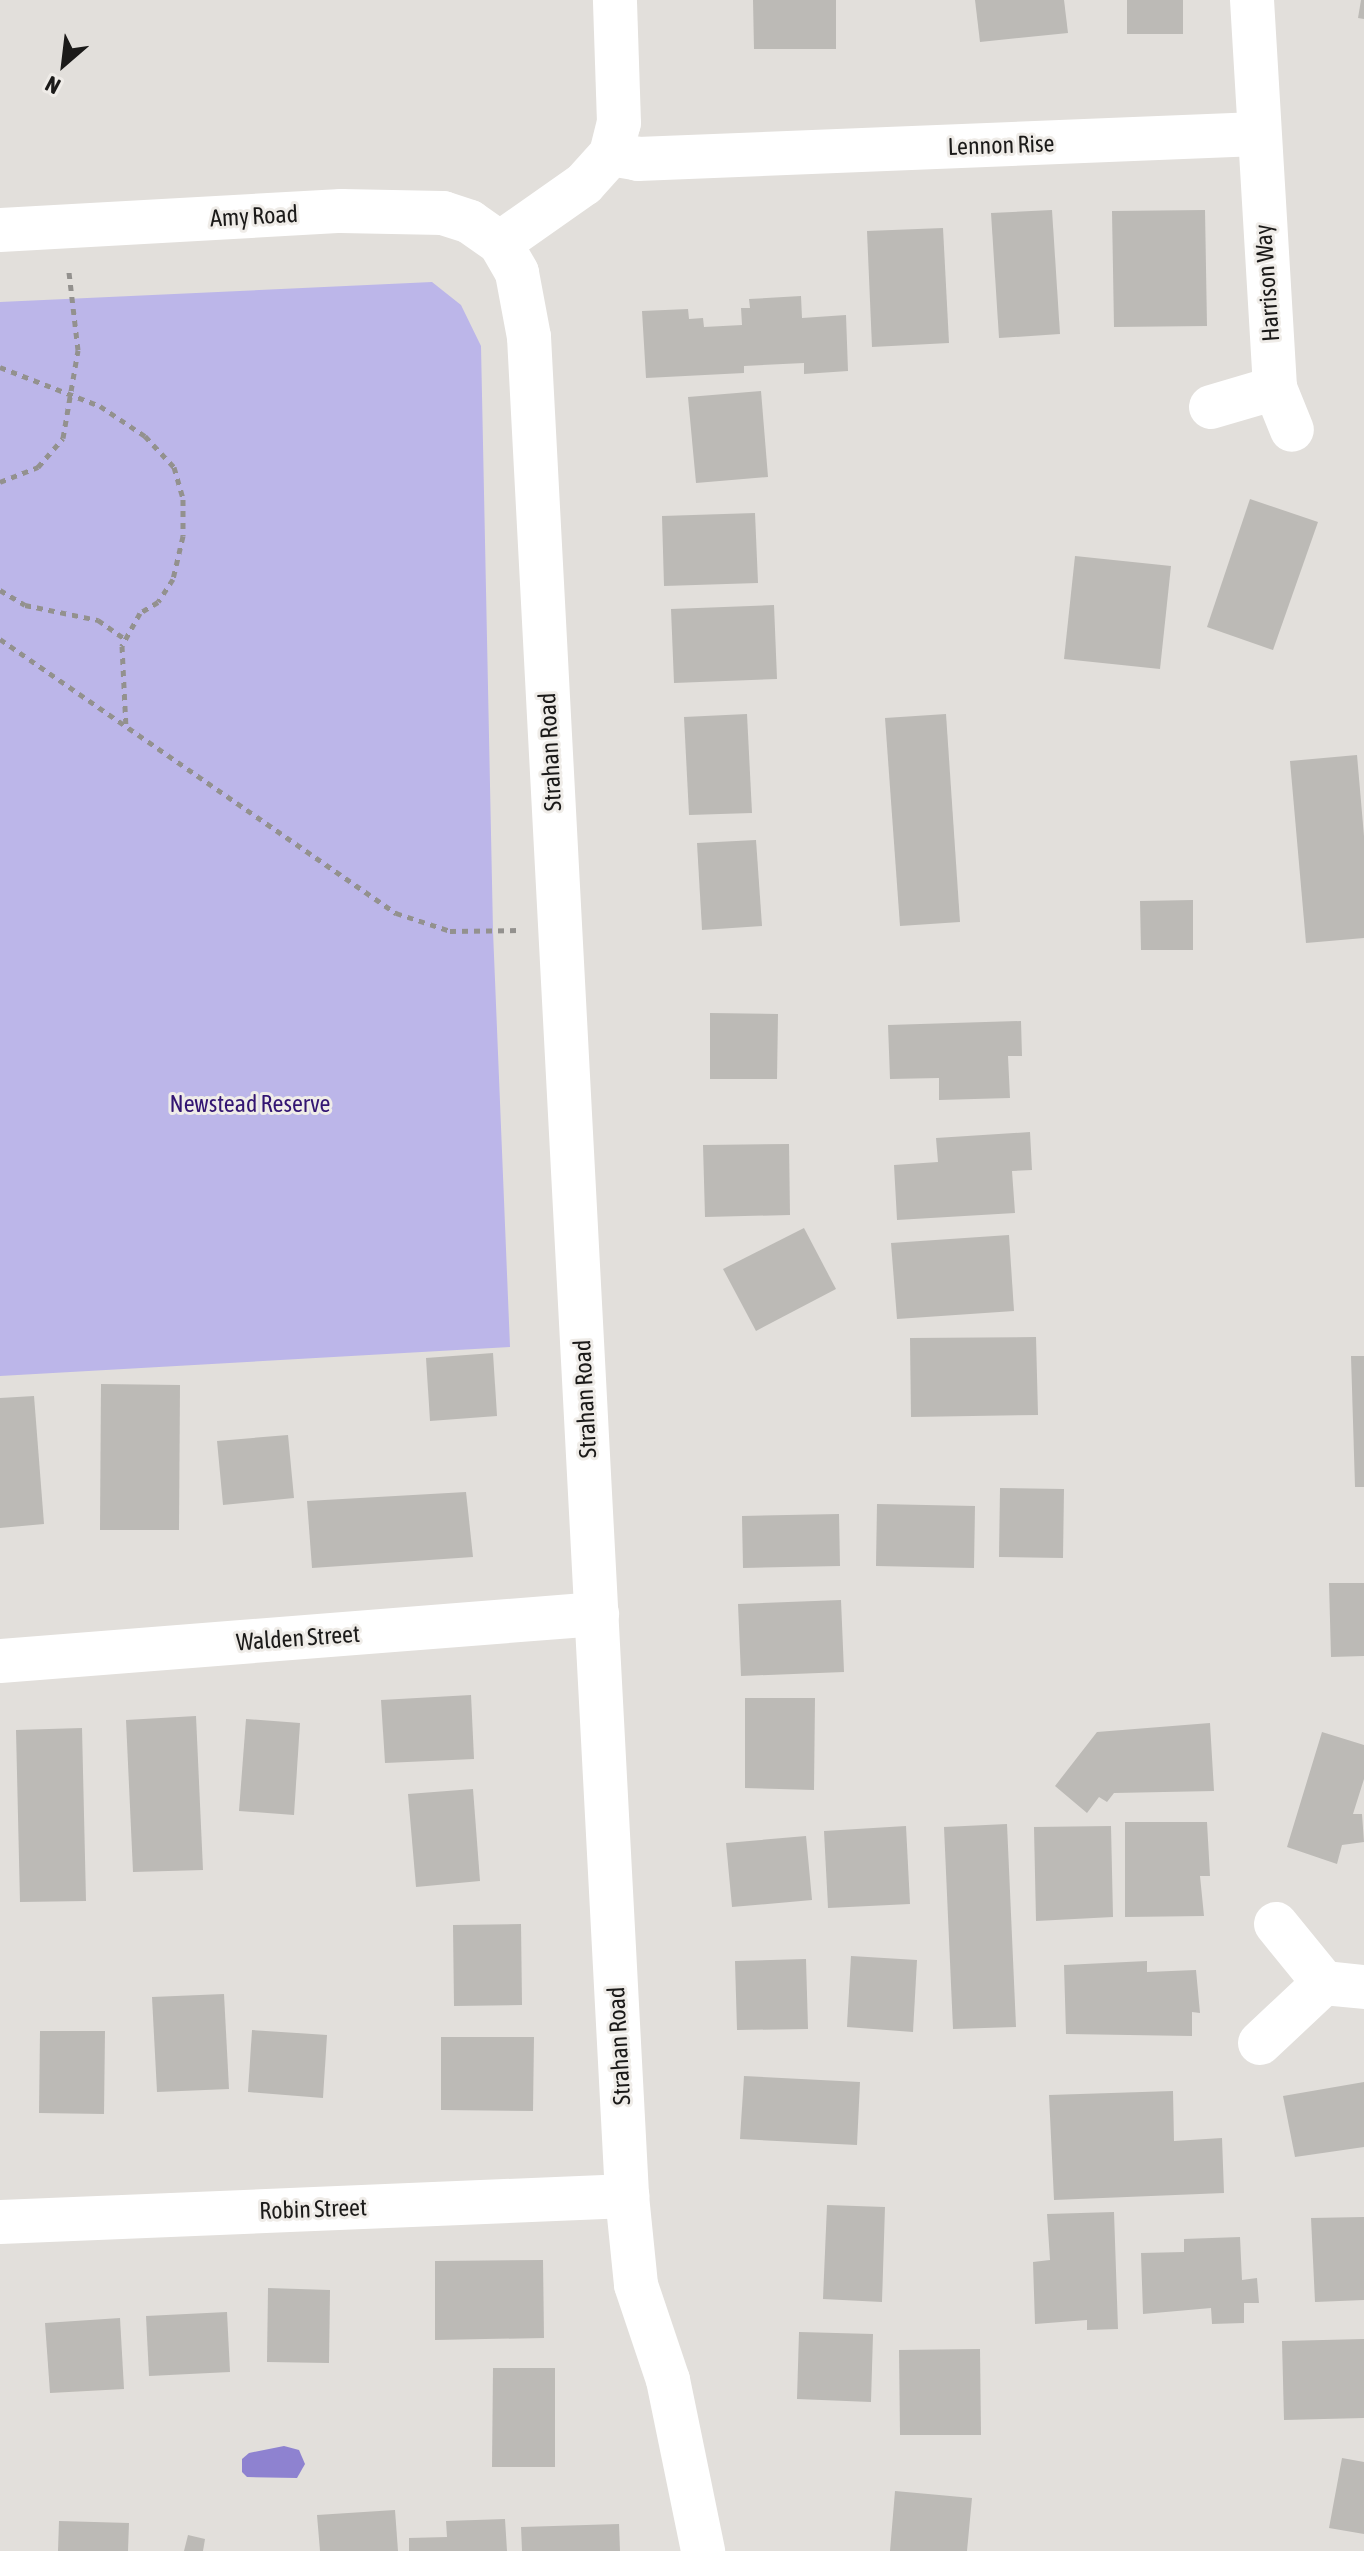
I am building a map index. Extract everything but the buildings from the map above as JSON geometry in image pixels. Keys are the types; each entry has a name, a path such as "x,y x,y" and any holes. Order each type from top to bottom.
{"street":[{"path":"500,243 584,184 611,154 619,123 615,0"},
{"path":"1252,0 1257,134"},
{"name":"Lennon Rise","path":"611,154 665,159 1257,134"},
{"name":"Harrison Way","path":"1257,134 1275,388 1292,430"},
{"name":"Amy Road","path":"0,230 407,210 470,222 500,243"},
{"name":"Strahan Road","path":"500,243 517,273 529,337 627,2196 636,2285 668,2380 703,2551"},
{"path":"1211,407 1275,388"},
{"name":"Walden Street","path":"0,1661 597,1614"},
{"path":"1260,2043 1344,1985 1276,1924"},
{"name":"Robin Street","path":"0,2222 627,2196"}],"path":[{"path":"0,482 38,467 53,453 75,393 78,350 64,227"},
{"path":"0,367 75,393 145,436 174,467 183,499 183,536 173,579 158,602 140,613 125,639 121,669 126,729"},
{"path":"0,590 25,605 98,620 125,639"},
{"path":"0,639 396,913 450,931 559,929"}],"green space":[{"name":"Newstead Reserve","path":"432,282 461,305 481,346 493,931 510,1347 0,1376 0,302"}],"shaded area":[{"path":"284,2446 299,2450 305,2464 297,2478 247,2477 242,2472 242,2459 249,2453"}]}
